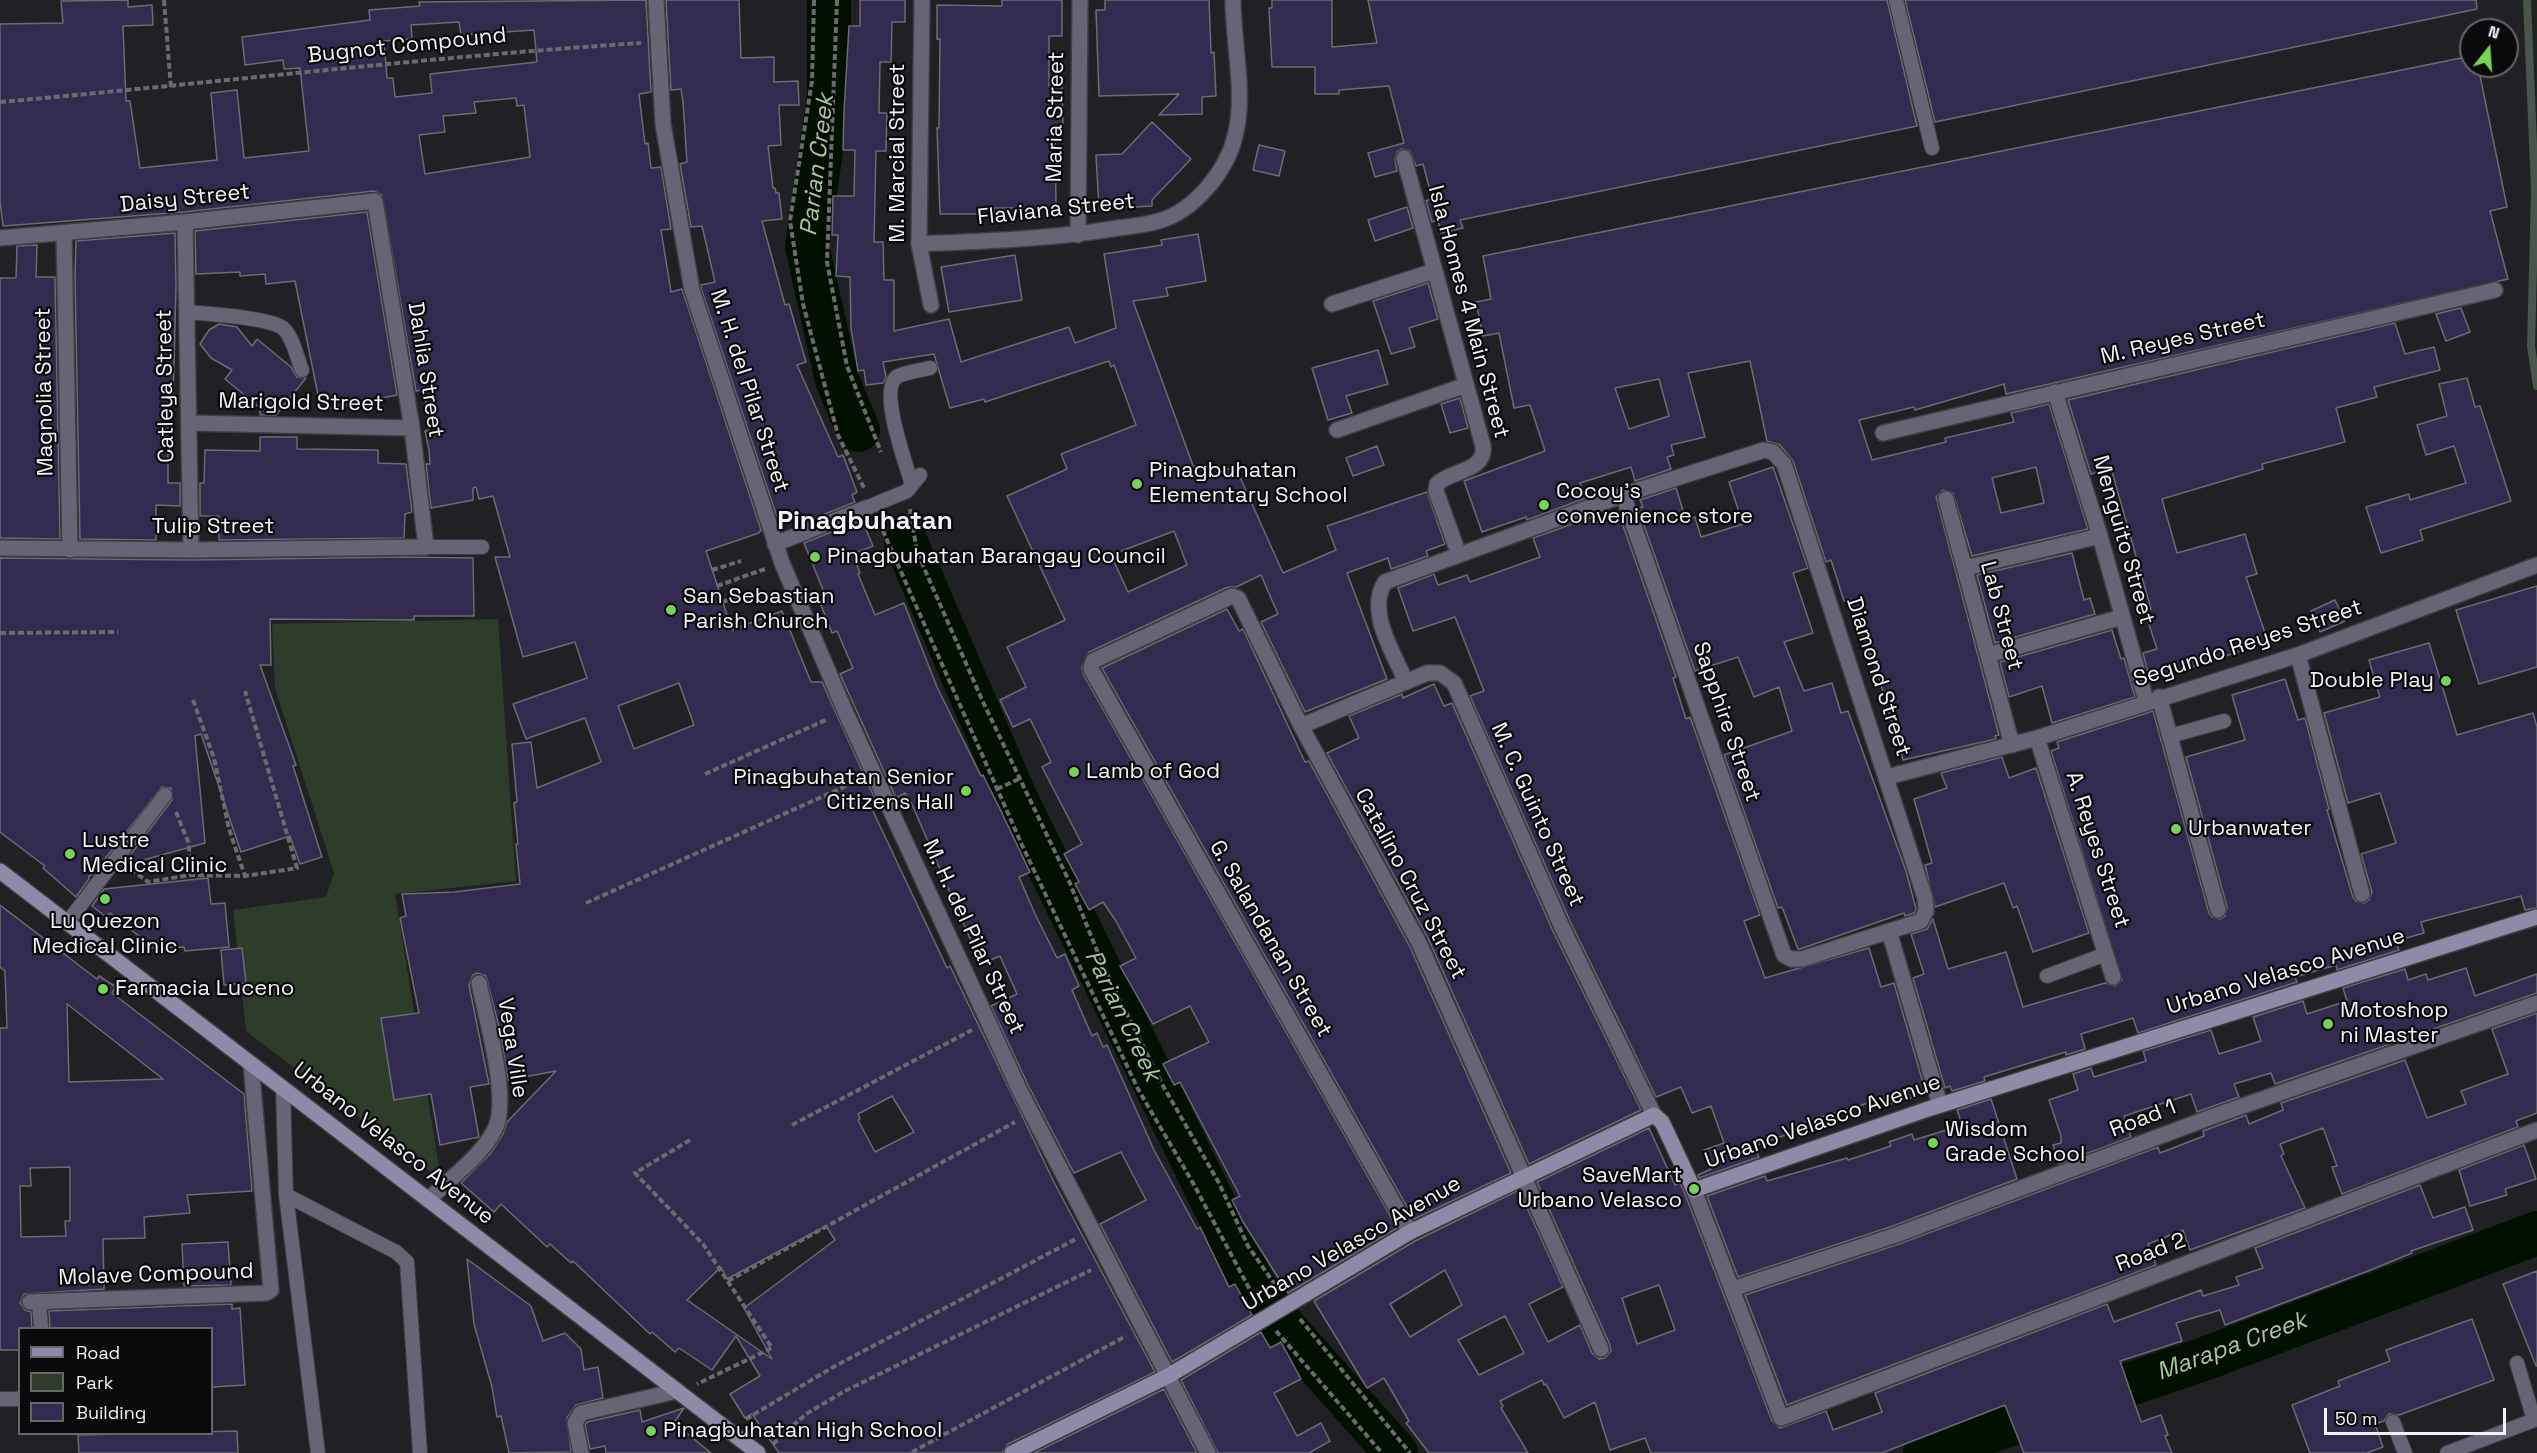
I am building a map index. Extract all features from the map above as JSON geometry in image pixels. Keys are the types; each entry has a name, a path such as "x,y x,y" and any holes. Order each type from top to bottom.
{"main road":[{"name":"Urbano Velasco Avenue","path":"0,871 758,1453"},
{"name":"Urbano Velasco Avenue","path":"1012,1453 1168,1376 1410,1232 1654,1114 1662,1122 1694,1190 1940,1105 2537,917"}],"street":[{"name":"M. H. del Pilar Street","path":"656,0 663,124 692,290 775,544 845,711 1020,1091 1208,1453"},
{"name":"M. Marcial Street","path":"922,0 919,244 931,305"},
{"name":"Maria Street","path":"1078,235 1080,0"},
{"name":"Flaviana Street","path":"919,244 1078,235 1160,221 1196,199 1226,160 1235,138 1239,114 1233,0"},
{"name":"Isla Homes 4 Main Street","path":"1404,158 1484,455 1479,463 1438,482 1436,491 1459,555"},
{"name":"Daisy Street","path":"0,238 185,222 375,201"},
{"name":"Dahlia Street","path":"375,201 412,428 426,547"},
{"name":"Catleya Street","path":"185,222 191,550"},
{"name":"Magnolia Street","path":"64,233 70,550"},
{"path":"1332,304 1434,271"},
{"name":"M. Reyes Street","path":"1883,434 2494,290"},
{"path":"1336,430 1466,385"},
{"name":"Menguito Street","path":"2055,392 2100,536 2122,617 2152,699 2170,736 2218,910"},
{"name":"Marigold Street","path":"189,423 412,428"},
{"name":"Diamond Street","path":"1623,495 1764,450 1773,452 1785,464 1925,898 1926,911 1921,921 1889,931"},
{"path":"1406,682 1382,623 1377,603 1385,582 1623,495"},
{"name":"Sapphire Street","path":"1623,495 1784,955 1791,959 1802,959 1889,931"},
{"name":"Lab Street","path":"1946,499 2012,745"},
{"path":"775,544 869,507"},
{"path":"1965,568 2100,536"},
{"name":"Tulip Street","path":"0,548 191,550 426,547"},
{"name":"Segundo Reyes Street","path":"1887,777 2037,738 2152,699 2298,654 2537,565"},
{"name":"Catalino Cruz Street","path":"1091,669 1093,661 1235,596 1238,598 1301,726 1419,943 1525,1175 1601,1349"},
{"path":"1988,655 2122,617"},
{"path":"2298,654 2362,894"},
{"name":"G. Salandanan Street","path":"1091,669 1410,1232"},
{"name":"M. C. Guinto Street","path":"1301,726 1428,673 1440,674 1454,683 1561,925 1654,1114"},
{"name":"A. Reyes Street","path":"2037,738 2113,977"},
{"path":"1889,931 1940,1105"},
{"name":"Vega Ville","path":"428,1200 476,1153 494,1131 500,1117 500,1088 479,983"},
{"name":"Road 1","path":"1732,1289 1896,1235 2214,1116 2537,1003"},
{"name":"Molave Compound","path":"34,1302 266,1293 271,1290 251,1064"},
{"name":"Road 2","path":"1732,1289 1781,1418 2537,1130"},
{"path":"1694,1190 1732,1289"},
{"path":"581,1453 575,1423 581,1413 677,1391"}],"lane":[{"path":"1896,0 1932,148"},
{"path":"187,312 252,319 282,327 288,335 302,370"},
{"path":"869,507 913,484 893,422 891,391 893,382 898,376 930,368"},
{"path":"426,547 482,547"},
{"path":"2170,736 2224,721"},
{"path":"67,923 165,795"},
{"path":"2047,976 2106,954"},
{"path":"283,1089 286,1195 318,1453"},
{"path":"286,1195 396,1252 407,1262 420,1453"},
{"path":"34,1302 40,1327"},
{"path":"2447,1453 2536,1420 2517,1363"},
{"path":"0,1400 18,1399"},
{"path":"2393,1422 2405,1453"}],"path":[{"path":"164,0 171,88"},
{"path":"814,0 812,81 790,221 803,304 838,435 997,789 1138,1089 1193,1183 1266,1318 1382,1453"},
{"path":"837,0 827,261 847,366 876,443 882,453"},
{"name":"Bugnot Compound","path":"0,102 171,88 434,59 647,43"},
{"path":"913,484 917,552 983,702 1069,881 1104,968 1162,1084 1219,1183 1248,1246 1314,1339 1410,1453"},
{"path":"712,570 741,561"},
{"path":"717,586 768,568"},
{"path":"722,602 752,592"},
{"path":"0,633 117,632"},
{"path":"118,857 148,882 190,875 245,876 297,868 245,691"},
{"path":"193,700 214,758 229,829 245,876"},
{"path":"705,774 845,711"},
{"path":"586,903 862,779"},
{"path":"997,789 1019,779"},
{"path":"165,795 172,804 189,844 190,875"},
{"path":"792,1125 974,1029"},
{"path":"728,1281 1020,1119"},
{"path":"690,1140 635,1173 703,1244 772,1348 709,1378"},
{"path":"728,1430 835,1366 1080,1237"},
{"path":"772,1445 806,1414 843,1392 1094,1268"},
{"path":"912,1452 1130,1334"}],"green space":[{"path":"498,619 516,881 395,894 441,1180 246,1031 233,910 326,897 334,873 275,688 272,624"}],"building":[{"path":"128,0 128,7 152,5 153,25 123,26 126,101 130,101 140,168 217,160 211,93 237,90 244,158 309,151 300,68 284,69 283,60 245,65 242,37 370,20 369,10 420,6 419,2 646,0 651,92 639,94 645,144 648,143 651,168 661,167 671,229 661,230 671,292 682,289 761,530 759,533 706,551 732,630 782,611 811,682 822,682 878,806 872,809 947,968 950,966 1055,1184 1155,1372 1008,1444 1002,1453 779,1453 752,1414 745,1418 730,1394 760,1376 736,1336 712,1370 679,1348 675,1352 652,1332 650,1334 573,1261 571,1263 550,1244 547,1247 501,1204 494,1212 461,1183 490,1154 503,1134 507,1122 556,1071 508,1080 501,1035 486,976 477,973 473,975 469,985 489,1084 470,1087 479,1137 440,1145 431,1094 394,1100 381,1018 419,1013 400,918 406,916 402,894 454,892 520,884 512,744 531,742 537,788 601,762 585,718 526,739 513,704 587,678 575,642 523,657 495,557 510,557 493,496 479,499 476,487 473,488 473,500 431,508 426,464 430,464 429,450 425,431 430,430 424,390 416,391 382,195 374,191 184,212 3,226 0,201 0,24 63,23 61,1","holes":["459,22 461,35 534,30 537,62 430,74 432,93 395,97 393,78 387,78 384,41 412,39 411,25","516,98 517,106 524,105 530,157 425,174 419,135 445,132 443,116 476,113 474,102","679,683 694,725 634,749 618,706","892,1096 914,1132 875,1152 858,1120 860,1119 858,1114","826,1226 835,1240 744,1308 772,1359 687,1300 721,1267 727,1279"]},
{"path":"666,0 739,0 741,58 774,57 774,82 798,81 799,105 779,105 781,145 768,146 773,188 776,193 779,193 782,219 762,221 785,305 789,304 806,362 797,365 838,457 843,455 857,492 852,495 855,502 797,525 793,517 779,523 701,288 701,285 715,282 702,226 691,227 680,164 687,162 683,102 681,89 671,90"},
{"path":"860,0 905,0 905,22 892,22 891,62 880,62 879,113 887,113 886,151 876,151 874,242 883,242 884,280 894,280 894,331 949,319 961,362 1069,327 1075,343 1116,328 1104,254 1162,245 1161,240 1198,234 1206,281 1166,288 1168,296 1133,301 1199,482 1235,466 1283,573 1336,550 1327,526 1427,492 1445,544 1426,551 1428,556 1391,569 1388,558 1347,573 1387,679 1305,712 1261,622 1278,614 1261,575 1236,587 1228,587 1089,652 1082,667 1083,674 1397,1228 1288,1293 1243,1222 1232,1200 1240,1196 1180,1082 1174,1085 1163,1064 1209,1042 1190,1006 1153,1024 1120,966 1136,958 1116,921 1103,902 1089,910 1075,884 1079,882 1064,854 1082,844 1042,767 1051,762 1030,719 1013,727 1000,700 1026,687 1007,647 1065,620 1007,496 1067,469 1061,454 1136,425 1114,365 1111,367 1109,361 985,402 984,399 950,408 934,354 883,362 886,377 883,383 866,385 864,370 858,371 851,328 850,277 836,276 838,235 832,235 833,196 854,196 855,150 843,150 844,112 849,26 860,26","holes":["1174,531 1187,565 1128,592 1111,555"]},
{"path":"1002,0 1062,0 1062,36 1049,36 1049,86 1062,86 1063,126 1055,126 1056,208 994,208 994,214 940,214 937,128 939,128 940,39 937,39 937,5 1002,6"},
{"path":"1105,0 1209,0 1211,53 1214,52 1216,96 1202,97 1202,114 1159,115 1179,94 1099,96 1096,10 1105,10"},
{"path":"1272,0 1332,0 1332,47 1377,43 1368,0 1887,0 1917,126 1460,220 1463,228 1441,233 1438,220 1432,222 1426,201 1432,198 1423,164 1416,166 1410,151 1402,149 1397,152 1395,160 1397,171 1375,177 1368,153 1404,143 1389,86 1339,90 1339,94 1315,94 1315,67 1272,67 1269,8 1272,8"},
{"path":"1905,0 2476,0 2477,9 1935,122"},
{"path":"2459,58 2459,78 2480,78 2507,207 2490,211 2508,279 2006,394 2004,384 1915,410 1914,407 1859,420 1872,460 1946,442 1945,438 2014,422 2011,413 2049,404 2088,529 1972,556 1953,493 1943,490 1936,497 1999,735 1995,736 1996,739 1903,760 1872,654 1869,655 1851,599 1844,601 1831,560 1826,562 1793,461 1780,445 1767,441 1750,361 1688,373 1705,437 1671,445 1674,455 1667,457 1671,469 1635,481 1631,467 1580,483 1586,498 1527,520 1526,517 1482,532 1464,481 1545,451 1530,405 1514,408 1499,333 1483,336 1476,302 1491,299 1483,256","holes":["1659,379 1669,416 1629,429 1615,388","2036,467 2044,503 2001,513 1992,478"]},
{"path":"1152,122 1191,159 1152,200 1152,206 1099,209 1096,155 1122,154"},
{"path":"1259,145 1285,151 1279,176 1253,170"},
{"path":"1407,207 1413,228 1375,241 1368,220"},
{"path":"367,212 397,395 321,410 295,281 266,284 265,274 240,276 240,272 196,274 195,231"},
{"path":"175,233 173,403 168,403 168,483 180,483 180,506 156,505 156,540 80,539 76,241"},
{"path":"37,245 36,277 55,277 60,539 0,538 0,278 16,278 17,246"},
{"path":"1015,255 1022,300 949,312 941,267"},
{"path":"1428,283 1438,319 1409,328 1415,347 1391,354 1373,301"},
{"path":"2461,308 2470,332 2446,341 2436,314"},
{"path":"2395,323 2405,354 2434,347 2440,370 2374,387 2377,397 2336,408 2345,442 2262,464 2263,469 2162,499 2177,553 2245,534 2257,574 2246,577 2268,642 2150,681 2143,653 2157,649 2145,612 2151,609 2111,468 2091,474 2068,400"},
{"path":"219,324 237,327 252,346 257,339 291,367 297,377 306,378 276,415 260,415 260,408 225,379 232,370 211,358 200,344 209,330"},
{"path":"1378,350 1388,384 1346,396 1352,413 1328,420 1312,368"},
{"path":"2467,378 2475,407 2480,406 2511,501 2420,530 2423,540 2381,553 2366,507 2409,494 2410,500 2466,483 2454,446 2426,455 2417,425 2447,416 2439,384"},
{"path":"1460,398 1468,428 1450,433 1441,404"},
{"path":"260,437 297,437 297,449 378,450 378,463 406,464 412,512 405,514 404,538 219,540 219,516 200,516 200,483 204,483 205,450 260,451"},
{"path":"1377,446 1384,465 1353,476 1346,458"},
{"path":"1773,467 1808,568 1793,573 1813,633 1784,642 1804,691 1832,683 1841,713 1848,711 1906,871 1916,909 1914,913 1905,916 1904,913 1800,949 1798,949 1782,907 1778,908 1724,755 1792,731 1779,687 1754,697 1738,657 1695,671 1638,508 1643,507 1640,500 1676,488 1686,520 1695,517 1701,537 1743,524 1729,482"},
{"path":"1619,514 1676,677 1673,678 1686,719 1690,717 1760,915 1744,921 1765,978 1869,948 1881,987 1894,983 1926,1093 1887,1105 1885,1098 1795,1125 1797,1131 1754,1146 1759,1157 1699,1178 1698,1175 1711,1169 1704,1150 1724,1143 1711,1106 1692,1113 1681,1087 1656,1097 1570,921 1470,696 1484,691 1455,617 1413,631 1398,588 1434,574 1438,585 1467,575 1470,582 1540,557 1533,538 1592,517 1594,523"},
{"path":"862,520 873,546 853,554 860,573 858,574 875,615 904,603 937,687 1030,872 1019,877 1057,958 1065,954 1079,986 1072,990 1092,1036 1097,1033 1103,1047 1107,1045 1154,1150 1197,1229 1200,1227 1229,1287 1235,1284 1252,1315 1172,1362 1100,1224 1146,1200 1121,1152 1074,1173 1029,1087 991,1006 1017,994 1000,956 981,964 910,800 905,793 896,798 840,674 853,668 837,631 832,633 817,595 824,592 804,543"},
{"path":"2072,553 2084,600 2090,598 2095,614 1995,643 1977,575"},
{"path":"0,558 191,560 473,558 474,616 414,616 414,620 270,619 271,665 260,665 296,765 293,766 322,857 300,864 290,836 241,852 201,734 195,736 205,843 122,866 172,800 171,788 162,787 93,874 89,876 76,897 43,868 45,866 0,832"},
{"path":"2537,586 2537,667 2479,684 2456,610"},
{"path":"2335,600 2345,621 2320,632 2311,611"},
{"path":"1227,609 1239,631 1243,629 1305,762 1309,761 1410,947 1511,1173 1414,1219 1102,668"},
{"path":"2112,630 2121,659 2124,658 2135,697 2052,723 2042,686 2009,697 2000,662"},
{"path":"2429,643 2457,735 2533,713 2537,727 2537,908 2525,910 2521,896 2421,922 2424,933 2396,941 2399,950 2337,970 2336,965 2295,977 2297,982 2138,1033 2133,1018 2081,1034 2085,1049 2066,1055 2066,1052 1984,1077 1985,1081 1952,1091 1950,1086 1945,1088 1913,978 1924,974 1911,934 1927,929 1933,919 1948,969 2006,952 2023,1007 2105,983 2115,986 2122,980 2051,751 2059,748 2057,742 2153,711 2209,913 2212,917 2220,919 2225,916 2227,907 2186,757 2245,740 2232,695 2285,679 2298,720 2305,718 2329,809 2327,810 2353,897 2356,901 2364,903 2369,900 2372,892 2361,854 2396,843 2380,793 2348,803 2324,713 2380,697 2369,660"},
{"path":"1434,684 1444,706 1452,703 1552,929 1641,1110 1529,1164 1428,938 1327,753 1359,738 1349,716 1402,694 1403,698"},
{"path":"2002,757 2009,778 2036,768 2089,933 2033,952 2017,906 2013,908 2004,883 1935,907 1925,865 1932,863 1914,799 1947,788 1941,773"},
{"path":"208,878 211,904 225,903 229,947 185,951 184,947 148,948 137,940 140,937 110,913 106,917 92,906 104,889"},
{"path":"0,905 97,979 99,976 116,987 112,993 244,1094 252,1191 187,1195 190,1213 144,1217 145,1238 103,1239 104,1289 24,1294 20,1303 25,1310 31,1312 32,1327 18,1327 18,1350 0,1350 0,1028 7,1028 5,971 0,967","holes":["67,1004 163,1079 69,1082","70,1167 70,1221 65,1221 66,1236 21,1237 20,1186 31,1186 30,1168"]},
{"path":"242,948 246,983 224,985 221,950"},
{"path":"2466,968 2475,996 2537,974 2537,993 2275,1084 2271,1073 2234,1084 2239,1097 2197,1112 2191,1094 2124,1116 2131,1137 2059,1164 2053,1145 2061,1143 2061,1136 2049,1100 2078,1090 2073,1074 2091,1068 2094,1077 2146,1061 2143,1051 2211,1030 2219,1054 2261,1041 2253,1017 2303,1001 2307,1014 2347,1001 2343,988 2405,969 2408,980 2426,974 2428,980"},
{"path":"2537,1013 2537,1113 2516,1121 2518,1127 2342,1194 2332,1167 2337,1166 2323,1128 2280,1144 2284,1154 2281,1156 2305,1208 2190,1250 2183,1230 2148,1244 2156,1265 1787,1405 1745,1295 1899,1244 2158,1147 2160,1153 2204,1136 2203,1131 2246,1115 2249,1124 2283,1110 2281,1103 2405,1060 2427,1118 2466,1104 2461,1091 2508,1074 2492,1029"},
{"path":"1991,1099 2017,1179 1893,1226 1738,1277 1707,1196 1765,1176 1767,1181 1847,1158 1848,1160 1891,1146 1889,1142 1912,1134 1914,1140 1953,1128 1952,1124 1961,1121 1957,1110"},
{"path":"1649,1128 1675,1185 1680,1183 1685,1194 1772,1421 1780,1428 1826,1411 1833,1430 1882,1412 1875,1393 2107,1304 2114,1322 2201,1290 2203,1296 2239,1285 2236,1277 2263,1268 2255,1248 2420,1185 2433,1218 2465,1207 2473,1230 2411,1251 2412,1253 2368,1271 2225,1325 2220,1310 2176,1323 2182,1341 2120,1361 2141,1422 2161,1415 2168,1435 2165,1436 2172,1453 2024,1453 2005,1405 1882,1453 1651,1453 1645,1438 1610,1450 1595,1402 1564,1418 1542,1380 1500,1401 1503,1406 1501,1408 1528,1453 1429,1453 1406,1423 1409,1421 1384,1378 1367,1388 1314,1301 1415,1241 1519,1190 1563,1287 1529,1304 1548,1342 1580,1325 1592,1353 1599,1359 1605,1358 1611,1351 1610,1345 1537,1182","holes":["1445,1270 1462,1305 1410,1337 1390,1304","1659,1285 1675,1330 1637,1344 1622,1298","1505,1316 1524,1353 1479,1375 1458,1340"]},
{"path":"2524,1145 2536,1179 2505,1189 2507,1195 2470,1206 2459,1170"},
{"path":"228,1242 231,1285 184,1286 182,1244"},
{"path":"467,1259 531,1306 543,1341 565,1333 581,1349 584,1370 598,1367 603,1398 576,1405 567,1418 571,1452 509,1453 501,1416 497,1417 492,1387 474,1324"},
{"path":"2537,1271 2537,1366 2536,1366 2503,1284"},
{"path":"232,1304 232,1309 240,1308 245,1385 213,1387 213,1327 50,1327 49,1311"},
{"path":"2472,1319 2494,1380 2399,1415 2389,1414 2384,1421 2375,1424 2383,1447 2367,1453 2310,1453 2292,1405 2340,1386 2338,1381 2390,1361 2386,1350"},
{"path":"1261,1332 1270,1348 1281,1342 1301,1379 1274,1393 1297,1436 1321,1423 1330,1441 1309,1453 1218,1453 1181,1380"},
{"path":"1164,1389 1197,1453 1034,1453"},
{"path":"684,1408 667,1433 678,1426 711,1453 606,1453 605,1446 590,1449 585,1425 587,1422 640,1410 642,1422"},
{"path":"237,1431 238,1453 79,1453 78,1435 213,1435 213,1432"}],"waterway":[{"name":"Parian Creek","path":"829,0 829,96 807,246 837,380 858,430"},
{"name":"Marapa Creek","path":"2527,0 2535,191 2531,346 2537,386"},
{"name":"Parian Creek","path":"906,543 1015,797 1254,1286 1285,1328 1396,1453"},
{"name":"Marapa Creek","path":"1925,1453 2204,1359 2537,1233"}],"place":[{"name":"Pinagbuhatan Elementary School","path":"1137,484"},
{"name":"Cocoy's convenience store","path":"1544,505"},
{"name":"Pinagbuhatan Barangay Council","path":"815,557"},
{"name":"San Sebastian Parish Church","path":"671,610"},
{"name":"Double Play","path":"2446,681"},
{"name":"Lamb of God","path":"1074,772"},
{"name":"Pinagbuhatan Senior Citizens Hall","path":"966,791"},
{"name":"Urbanwater","path":"2176,829"},
{"name":"Lustre Medical Clinic","path":"70,854"},
{"name":"Lu Quezon Medical Clinic","path":"105,899"},
{"name":"Farmacia Luceno","path":"103,989"},
{"name":"Motoshop ni Master","path":"2328,1024"},
{"name":"Wisdom Grade School","path":"1933,1143"},
{"name":"SaveMart Urbano Velasco","path":"1694,1189"},
{"name":"Pinagbuhatan High School","path":"651,1431"}],"district":[{"name":"Pinagbuhatan","path":"865,522"}]}
